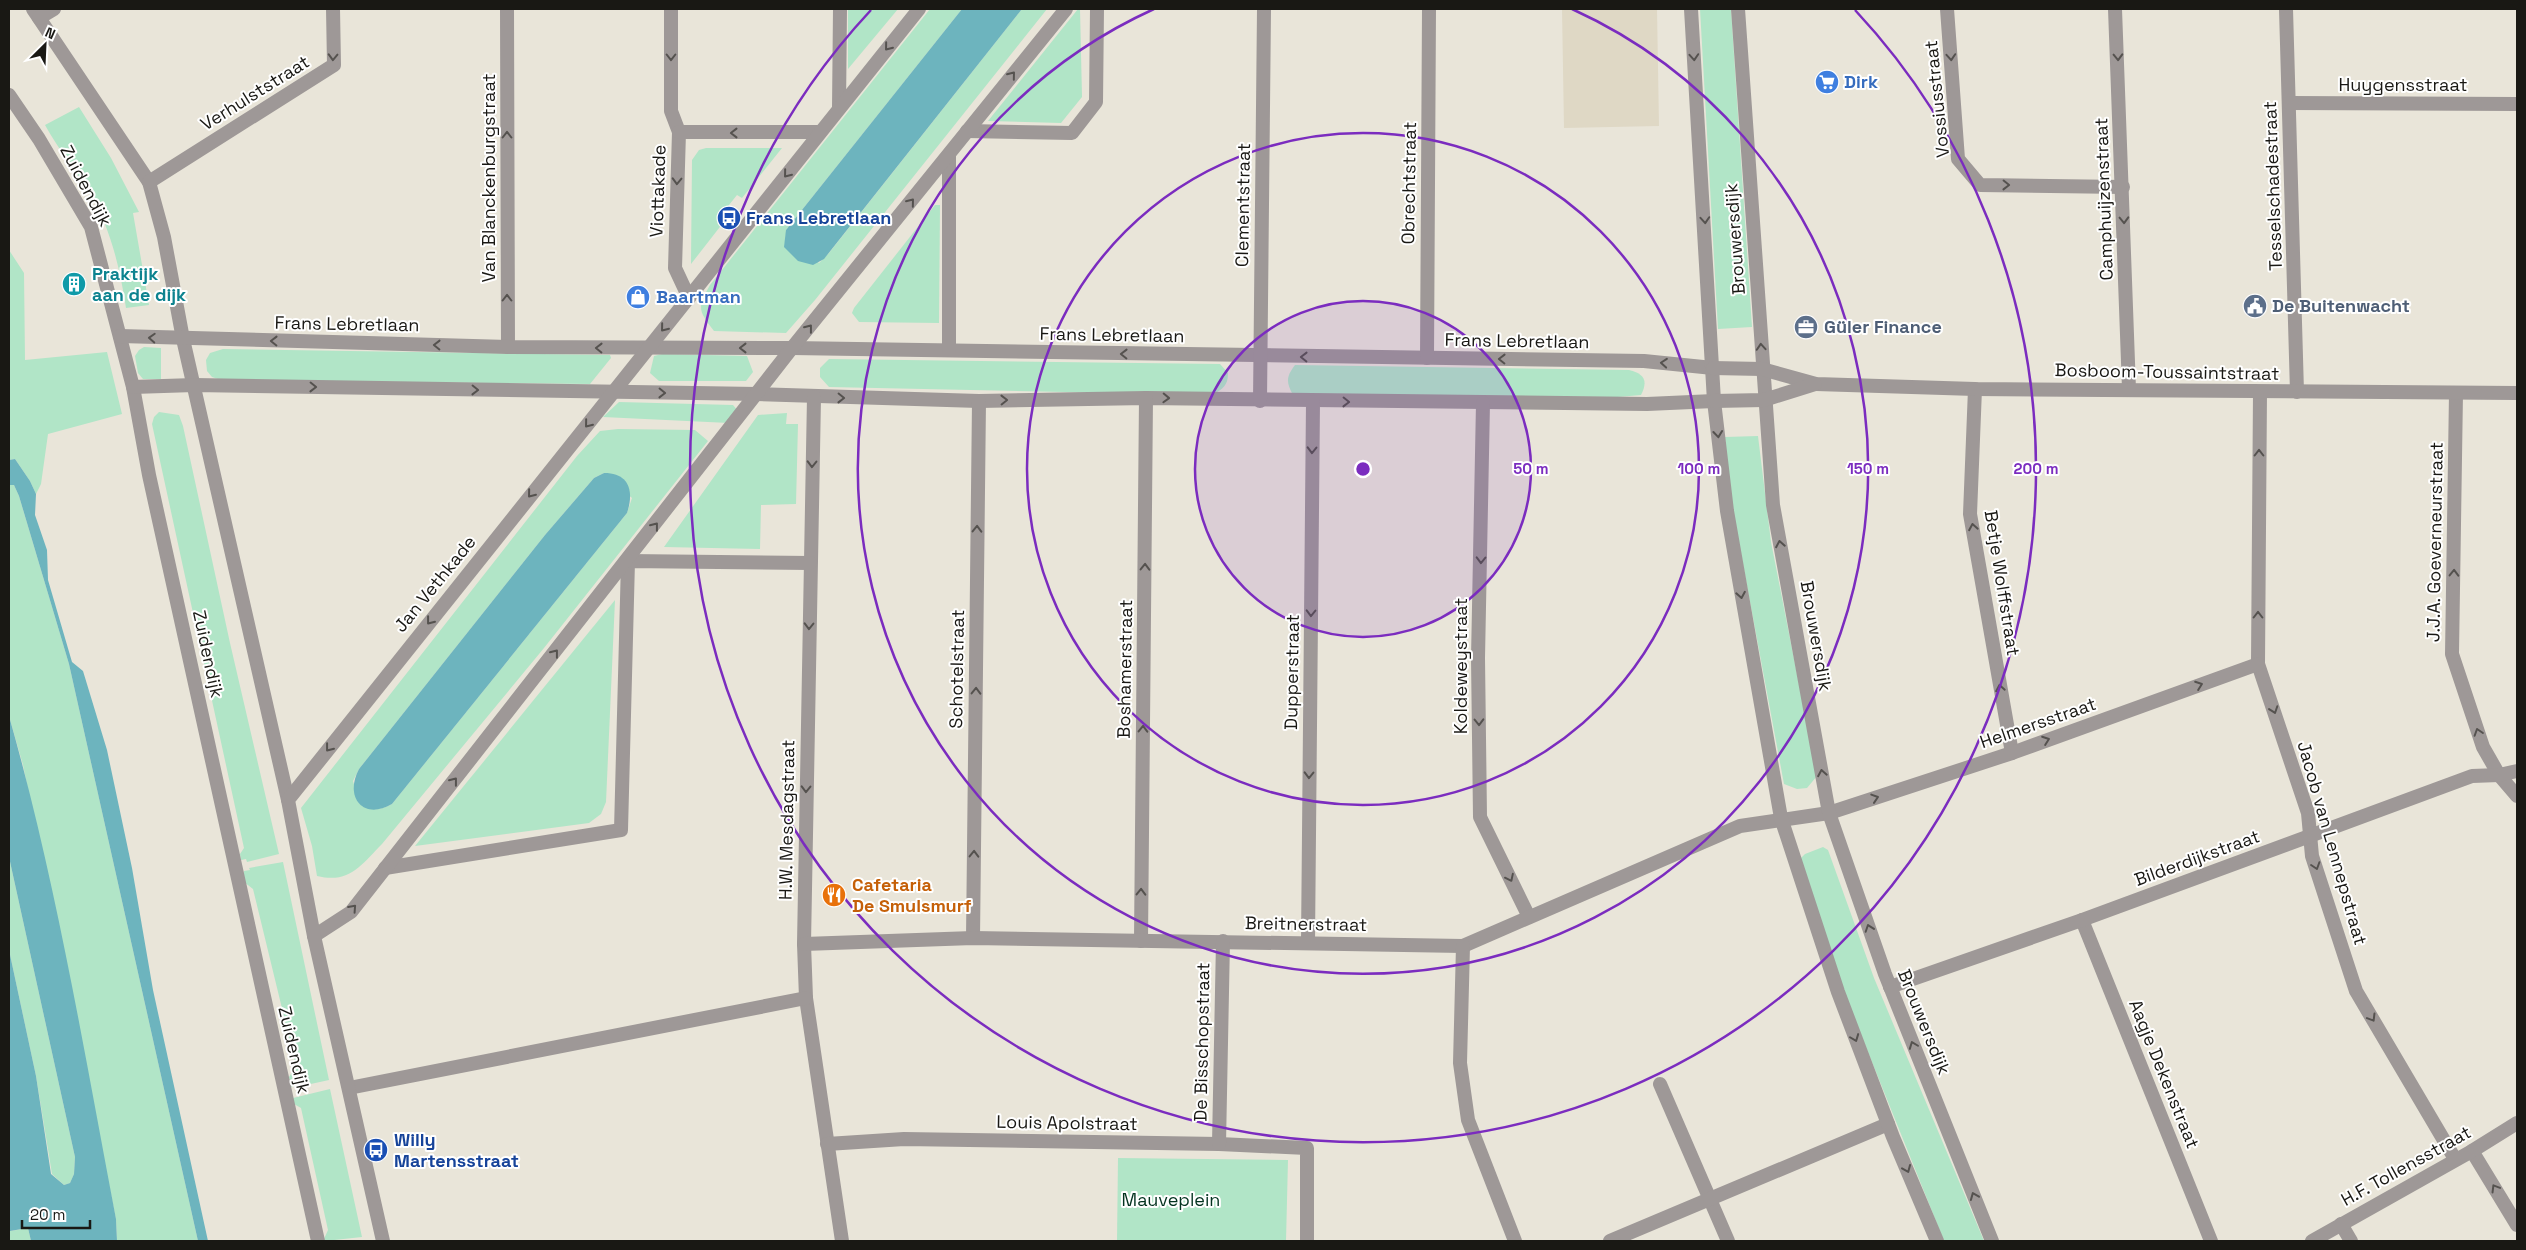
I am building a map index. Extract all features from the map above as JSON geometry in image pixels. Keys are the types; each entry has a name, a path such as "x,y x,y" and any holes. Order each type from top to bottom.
{"street":[{"path":"54,9 36,14 149,182 164,237 183,339 288,800 314,936 383,1241"},
{"name":"Verhulststraat","path":"149,182 334,65 333,9"},
{"name":"Van Blanckenburgstraat","path":"507,9 508,347"},
{"path":"671,9 671,111 679,132"},
{"path":"839,108 840,9"},
{"path":"614,392 919,9"},
{"path":"314,936 351,912 628,561 792,348 1066,9"},
{"path":"966,131 1072,133 1096,102 1097,9"},
{"name":"Clementstraat","path":"1260,401 1264,9"},
{"name":"Obrechtstraat","path":"1427,358 1429,9"},
{"name":"Brouwersdijk","path":"1691,9 1714,401 1726,511 1781,818 1838,992 1888,1124 1938,1241"},
{"name":"Brouwersdijk","path":"1738,9 1764,400 1773,504 1829,813 1890,987 1992,1241"},
{"name":"Vossiusstraat","path":"1947,9 1958,159 1980,185 2123,187"},
{"name":"Camphuijzenstraat","path":"2116,9 2129,389"},
{"name":"Tesselschadestraat","path":"2286,9 2297,392"},
{"name":"Zuidendijk","path":"9,95 39,139 91,227 133,387 149,475 318,1241"},
{"name":"Huygensstraat","path":"2290,103 2517,104"},
{"name":"Viottakade","path":"689,298 675,268 679,132 820,132"},
{"path":"948,350 949,156"},
{"name":"Frans Lebretlaan","path":"120,336 508,347 792,348 1644,361 1713,368"},
{"name":"Bosboom-Toussaintstraat","path":"1713,368 1762,369 1816,384 1975,389 2517,393"},
{"path":"133,387 194,384 757,394 978,401 1146,398 1313,402 1647,404 1714,401"},
{"name":"Bosboom-Toussaintstraat","path":"1714,401 1764,400 1816,384"},
{"name":"Betje Wolffstraat","path":"1975,389 1970,514 2012,753"},
{"name":"Jan Vethkade","path":"288,800 614,392"},
{"name":"Jacob van Lennepstraat","path":"2260,392 2258,664 2308,813 2312,856 2356,991 2455,1159"},
{"name":"J.J.A. Goeverneurstraat","path":"2456,393 2452,654 2483,747 2499,775 2517,796"},
{"name":"H.W. Mesdagstraat","path":"814,397 804,944 806,998 842,1241"},
{"name":"Boshamerstraat","path":"1141,940 1146,398"},
{"name":"Schotelstraat","path":"973,938 978,401"},
{"name":"Dupperstraat","path":"1308,942 1313,402"},
{"name":"Koldeweystraat","path":"1483,403 1478,658 1480,817 1529,917"},
{"path":"628,561 810,563"},
{"path":"385,868 621,830 628,561"},
{"name":"Helmersstraat","path":"1781,818 1829,813 2012,753 2258,664"},
{"name":"Bilderdijkstraat","path":"1890,987 2082,920 2472,776 2499,775 2517,771"},
{"name":"Breitnerstraat","path":"804,944 973,938 1463,946 1740,826 1781,818"},
{"name":"Aagje Dekenstraat","path":"2082,920 2211,1241"},
{"name":"De Bisschopstraat","path":"1219,1144 1222,941"},
{"path":"1463,946 1460,1063 1468,1120 1515,1241"},
{"path":"349,1088 806,998"},
{"path":"1660,1084 1728,1241"},
{"name":"H.F. Tollensstraat","path":"2312,1241 2472,1151 2517,1123"},
{"path":"1610,1241 1888,1124"},
{"name":"Louis Apolstraat","path":"827,1144 904,1139 1219,1144 1307,1148 1307,1241"},
{"path":"2472,1151 2517,1225"},
{"path":"2341,1224 2351,1241"}],"shaded area":[{"path":"1562,9 1657,9 1659,126 1564,128"}],"green space":[{"path":"848,9 898,9 848,69"},
{"path":"930,9 962,9 786,230 819,263 829,253 1022,9 1047,9 815,300 786,333 714,331 701,309 701,304 710,285"},
{"path":"1078,9 1080,9 1082,97 1061,123 988,121"},
{"path":"1700,9 1731,9 1752,327 1718,329"},
{"path":"79,107 111,158 139,212 133,213 149,305 126,308 121,278 103,219 89,192 45,125"},
{"path":"706,148 782,148 742,198 737,195 725,210 730,214 691,264 692,160 699,150"},
{"path":"935,205 940,205 939,323 859,322 852,313 854,308"},
{"path":"9,250 24,273 25,360 107,352 122,414 48,434 41,484 36,494 30,481 15,459 9,460"},
{"path":"144,347 161,348 161,379 143,379 138,373 135,356"},
{"path":"223,349 610,355 611,358 590,384 221,380 212,377 207,371 206,360 210,353"},
{"path":"662,354 747,356 753,372 746,381 659,381 650,373 654,356"},
{"path":"829,359 1220,364 1228,373 1224,386 1213,395 829,387 820,377 820,368"},
{"path":"1295,365 1629,370 1642,376 1644,386 1641,395 1618,397 1293,395 1288,380"},
{"path":"619,402 733,405 738,411 729,423 603,417"},
{"path":"159,412 179,415 183,426 230,643 279,854 247,862 246,859 241,860 240,854 244,848 152,424 154,417"},
{"path":"787,413 786,424 798,424 796,504 761,505 760,549 664,547 758,415"},
{"path":"618,429 695,430 708,441 544,648 382,844 361,865 347,875 328,878 317,876 312,846 301,808 577,456 600,431","holes":["604,473 632,498 627,513 392,804 376,809 368,808 359,803 353,781 359,769 545,535 594,478"]},
{"path":"1758,436 1771,542 1817,776 1807,788 1797,789 1784,784 1729,489 1725,437"},
{"path":"9,485 14,485 19,496 69,664 198,1241 117,1241 116,1219 23,765 9,716"},
{"path":"615,600 606,802 601,814 589,823 415,846"},
{"path":"1823,847 1828,850 1874,978 1984,1241 1944,1241 1843,990 1797,862 1805,854"},
{"path":"9,857 75,1157 74,1174 70,1183 64,1185 52,1174 36,1076 9,950"},
{"path":"283,862 329,1080 297,1087 296,1085 291,1087 289,1077 296,1066 253,889 244,882 244,871 250,870 249,868"},
{"path":"330,1089 362,1237 325,1241 328,1230 301,1108 294,1104 293,1098"},
{"name":"Mauveplein","path":"1118,1158 1288,1160 1286,1241 1117,1241"},
{"path":"9,1219 11,1231 28,1228 31,1241 9,1241"}],"water":[{"path":"962,9 1022,9 824,259 813,265 798,261 784,247 786,230"},
{"path":"15,459 30,481 36,494 35,515 47,550 48,580 72,662 83,671 107,750 132,868 153,990 208,1241 198,1241 69,664 19,496 14,485 9,485 9,460"},
{"path":"604,473 620,476 628,485 630,498 627,513 392,804 382,809 372,810 365,808 355,797 355,779 359,769 545,535 594,478"},
{"path":"9,716 41,841 68,966 116,1219 117,1241 31,1241 28,1228 10,1231 9,950 36,1076 51,1174 64,1185 70,1183 74,1174 75,1157 9,857"}],"place":[{"name":"Dirk","path":"1827,82"},
{"name":"Frans Lebretlaan","path":"729,218"},
{"name":"Praktijk aan de dijk","path":"74,284"},
{"name":"Baartman","path":"638,297"},
{"name":"De Buitenwacht","path":"2255,306"},
{"name":"Güler Finance","path":"1806,327"},
{"name":"Cafetaria De Smulsmurf","path":"834,895"},
{"name":"Willy Martensstraat","path":"376,1150"}]}
